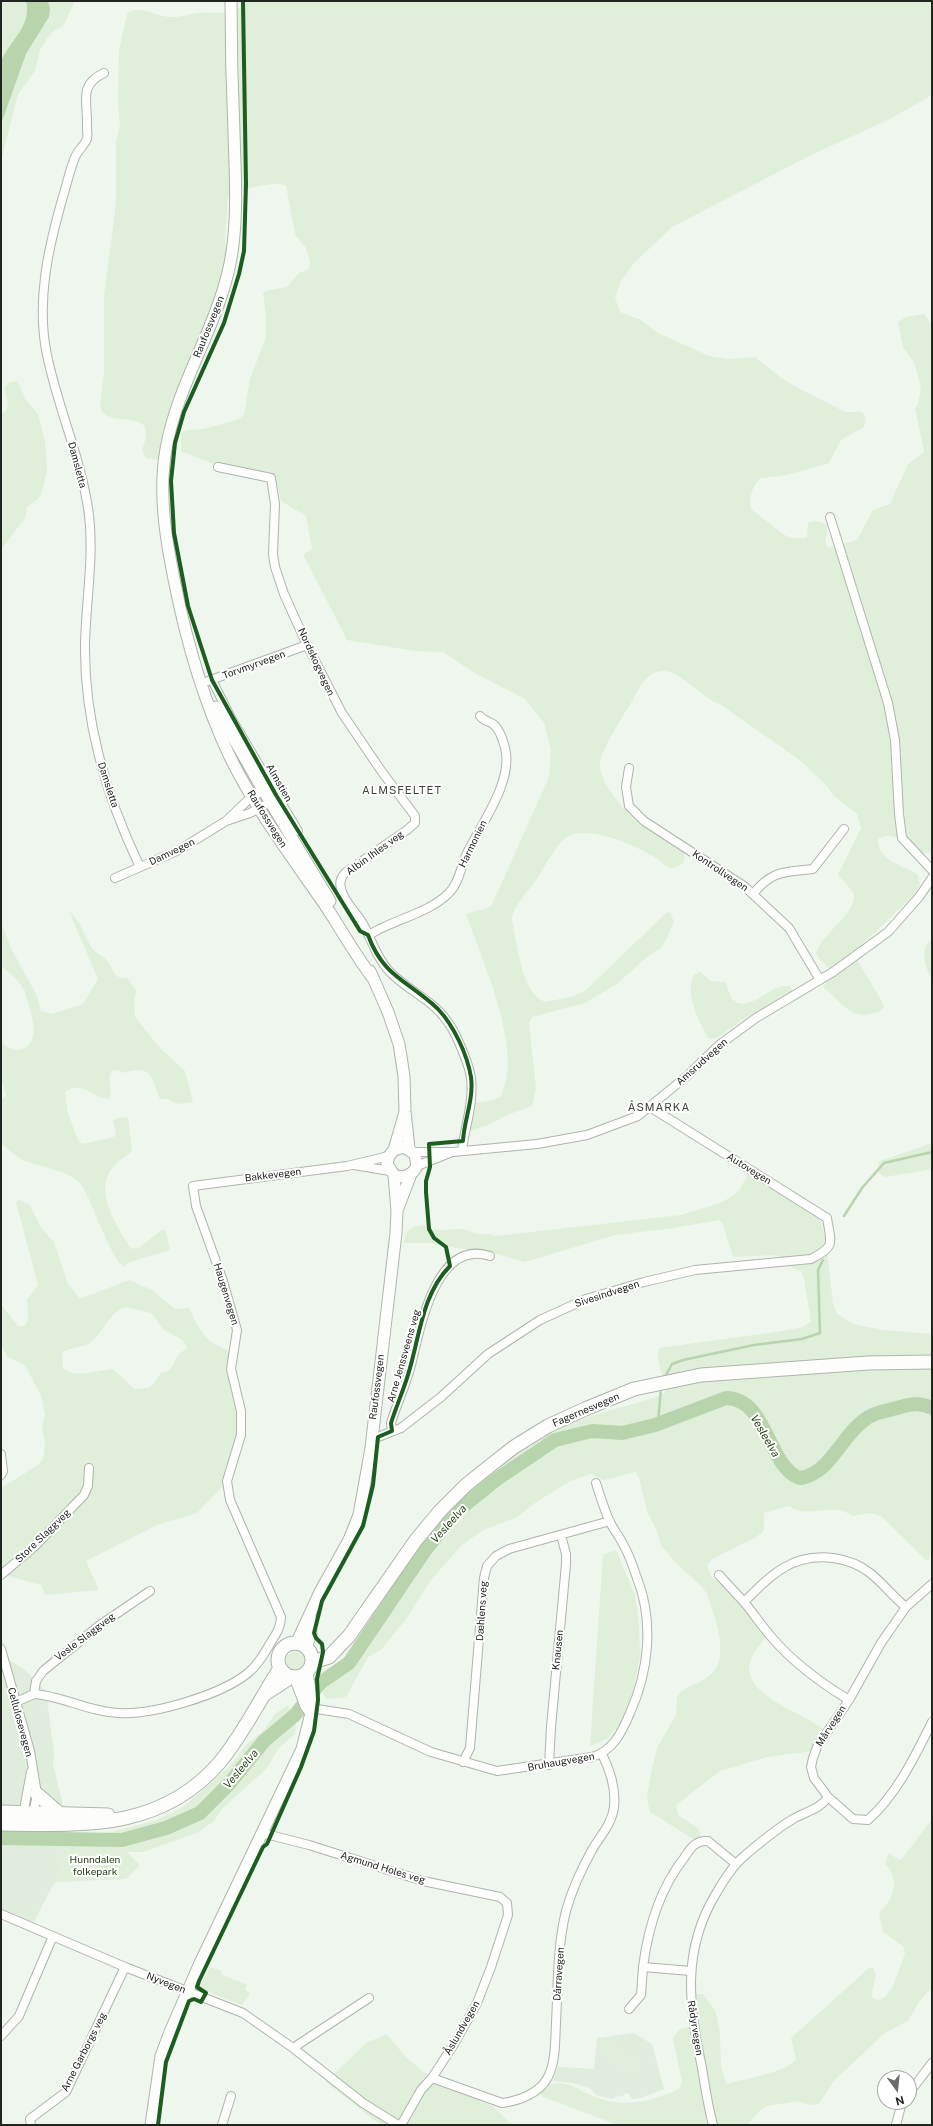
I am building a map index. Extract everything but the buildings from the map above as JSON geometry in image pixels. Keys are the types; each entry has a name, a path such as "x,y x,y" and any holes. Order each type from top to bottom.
{"main road":[{"name":"Raufossvegen","path":"231,1 236,210 233,249 221,298 172,422 163,476 166,538 177,596 191,655 206,682 219,714 263,790 265,805"},
{"name":"Raufossvegen","path":"206,682 231,758 253,797 265,805 368,965 388,1012 399,1044 404,1076 405,1112 411,1150 417,1158 414,1170 397,1211"},
{"name":"Raufossvegen","path":"302,1662 310,1616 320,1592 349,1540 359,1515 371,1438 397,1211 392,1173 387,1164 405,1112"},
{"path":"391,1153 401,1147 411,1150"},
{"path":"392,1173 402,1177 414,1170"},
{"name":"Fagernesvegen","path":"302,1662 324,1659 333,1654 349,1636 416,1540 440,1511 466,1485 491,1465 514,1447 548,1426 634,1389 701,1375 868,1363 932,1362"},
{"path":"151,2125 161,2056 187,1991 302,1749 311,1713 306,1706 302,1662 288,1646 281,1651 278,1661 280,1668"},
{"path":"266,1694 268,1686 280,1668 302,1662"},
{"path":"1,1812 28,1817 98,1824 142,1813 173,1800 204,1778 227,1752 266,1694 302,1662"},
{"path":"37,1794 60,1814"},
{"path":"1,1824 28,1817 60,1814 98,1815 142,1813"}],"street":[{"name":"Damsletta","path":"104,73 94,78 88,86 87,138 74,158 53,234 45,276 43,310 46,353 83,483 89,516 90,549 85,644 86,683 90,715 105,781 140,867"},
{"name":"Nordskogvegen","path":"218,467 271,478 275,493 273,548 275,567 279,582 307,646 342,712 382,772 413,811 415,816 414,824"},
{"path":"830,517 888,703 894,740 902,838 932,870"},
{"name":"Torvmyrvegen","path":"206,682 307,646"},
{"name":"Almstien","path":"206,682 231,718 298,832"},
{"name":"Harmonien","path":"368,935 427,907 442,898 454,887 467,854 491,808 500,786 505,768 506,749 500,734 493,724 485,721 480,716"},
{"name":"Kontrollvegen","path":"629,768 626,787 629,806 644,821 744,886 753,894 789,928 820,980"},
{"name":"Damvegen","path":"226,821 263,790"},
{"name":"Damvegen","path":"115,878 179,850 226,821 265,805"},
{"name":"Albin Ihles veg","path":"368,935 364,925 343,895 340,885 346,872 414,824"},
{"path":"753,894 760,885 776,873 813,869 844,829"},
{"name":"Amsrudvegen","path":"414,1170 452,1152 537,1144 587,1135 638,1116 687,1076 720,1045 756,1018 820,980 888,932 932,880"},
{"path":"368,935 371,944 389,971 437,1009 447,1020 456,1035 471,1078 471,1094 462,1150"},
{"name":"Autovegen","path":"650,1107 827,1218 830,1244"},
{"name":"Amsrudvegen","path":"411,1150 452,1152"},
{"name":"Bakkevegen","path":"193,1186 353,1165 391,1153"},
{"name":"Bakkevegen","path":"353,1165 392,1173"},
{"name":"Haugenvegen","path":"34,1694 95,1710 120,1713 137,1712 173,1706 230,1683 248,1673 259,1661 281,1623 278,1609 266,1585 230,1500 227,1489 227,1481 241,1435 241,1410 231,1369 237,1330 223,1282 196,1206 193,1186"},
{"name":"Sivesindvegen","path":"371,1438 378,1437 401,1428 441,1397 488,1354 540,1320 586,1299 644,1282 695,1270 811,1259 828,1250 830,1244"},
{"name":"Arne Jenssveens veg","path":"392,1431 391,1423 411,1366 421,1322 431,1296 443,1273 466,1255 477,1252 490,1256"},
{"path":"1,1454 3,1471 1,1475"},
{"name":"Store Slaggveg","path":"1,1575 49,1532 84,1495 88,1486 89,1468"},
{"name":"Bruhaugvegen","path":"311,1713 317,1709 349,1714 431,1752 497,1772 549,1765 602,1754 611,1748 623,1729 638,1696 645,1668 647,1639 645,1604 638,1578 624,1545 610,1521 596,1483"},
{"name":"Dæhlens veg","path":"463,1762 470,1748 480,1646 482,1593 487,1566 496,1556 509,1549 610,1521"},
{"name":"Knausen","path":"549,1765 551,1727 566,1564 566,1554 561,1535"},
{"path":"744,1602 774,1573 793,1562 822,1557 856,1564 871,1573 906,1607"},
{"path":"719,1575 744,1602 773,1639 794,1661 821,1684 849,1700"},
{"name":"Mårvegen","path":"932,1584 906,1607 881,1644 849,1700 817,1747 813,1758 812,1767 814,1778 828,1797 853,1819 868,1820 879,1811 900,1781 914,1758 932,1722"},
{"name":"Vesle Slaggveg","path":"34,1694 36,1681 43,1671 100,1625 150,1591"},
{"name":"Cellulosevegen","path":"1,1650 29,1747 37,1794 28,1817"},
{"path":"16,1702 34,1694"},
{"name":"Dårravegen","path":"432,2078 502,2103 514,2101 531,2094 547,2079 554,2053 558,1977 566,1914 573,1887 593,1848 606,1830 614,1808 613,1787 608,1766 602,1754"},
{"name":"Cellulosevegen","path":"28,1817 32,1771"},
{"name":"Rådyrvegen","path":"713,2125 692,2017 691,1971 697,1938 708,1906 736,1864 769,1836 794,1819 822,1806 828,1797"},
{"name":"Agmund Holes veg","path":"262,1833 309,1845 423,1881 504,1899"},
{"path":"629,2009 634,2001 641,1995 646,1942 662,1894 678,1866 695,1844 702,1841 708,1841 736,1864"},
{"name":"Åslundvegen","path":"401,2125 421,2090 432,2078 466,2024 477,2003 491,1967 508,1915 508,1909 504,1899"},
{"name":"Nyvegen","path":"1,1914 124,1967 243,2013 293,2048 363,2103 398,2125"},
{"path":"1,2036 19,2016 53,1936"},
{"name":"Arne Garborgs veg","path":"31,2125 30,2119 66,2092 124,1967"},
{"path":"643,1968 691,1971"},
{"path":"293,2048 369,1998"},
{"path":"917,2083 932,2063"},
{"path":"222,2125 231,2096"},
{"path":"896,2125 900,2110"}],"shaded area":[{"path":"26,1 48,1 50,9 49,17 26,54 1,124 2,59 20,32 26,18"},
{"path":"1,1637 9,1660 25,1670 46,1691 54,1753 53,1764 73,1846 70,1849 59,1880 53,1885 34,1921 26,1928 19,1927 1,1918"},
{"path":"634,2033 652,2044 664,2089 641,2098 633,2099 630,2097 630,2094 624,2093 623,2096 618,2096 612,2099 596,2095 591,2089 574,2083 553,2081 558,2067 594,2069 597,2038"}],"green space":[{"path":"1,1 26,1 27,9 26,17 20,32 1,61"},
{"path":"48,1 75,1 63,26 53,31 46,40 40,50 35,71 18,94 1,161 1,124 26,54 49,17 50,9"},
{"path":"246,1 932,1 932,95 888,120 811,155 672,227 634,263 621,281 615,298 620,312 641,320 658,333 709,356 729,359 755,357 780,377 796,387 845,412 862,412 864,414 866,419 864,427 841,440 829,463 787,475 761,478 755,484 751,493 750,503 753,511 788,537 807,538 808,523 816,521 826,524 827,531 825,542 828,548 857,540 873,510 890,504 908,464 923,453 924,450 915,408 918,405 921,387 914,362 903,347 898,322 906,317 924,314 932,326 932,852 918,855 902,840 888,835 878,839 879,846 886,857 898,865 917,874 920,884 915,894 853,953 881,1000 884,1007 880,1011 872,1014 856,1014 845,1007 825,989 824,986 831,973 816,953 825,938 846,914 854,899 853,892 838,875 861,828 857,814 834,796 828,787 801,761 720,704 707,697 685,680 671,672 658,672 648,677 640,687 608,741 601,757 601,771 604,780 615,798 638,822 658,836 682,849 684,853 683,862 679,866 671,868 658,859 624,842 598,834 573,834 564,839 557,847 535,882 518,904 512,920 518,954 525,978 530,989 537,997 545,1002 571,997 585,991 666,913 670,912 674,922 661,948 648,956 617,984 585,1003 532,1017 529,1023 536,1088 532,1106 507,1115 488,1125 463,1133 465,1104 487,1101 500,1097 507,1079 508,1056 505,1032 498,1006 466,914 491,907 549,777 551,749 544,723 525,699 473,672 443,652 416,651 347,640 303,554 312,549 306,516 281,501 278,486 272,481 218,466 181,451 181,433 225,424 244,415 250,379 266,337 266,315 263,293 266,291 287,287 299,273 309,269 310,262 306,248 295,234 286,186 276,184 232,192 228,198 225,236 226,251 221,280 198,345 180,383 159,458 156,460 146,458 144,454 143,448 146,438 146,431 142,423 133,420 110,417 102,412 100,405 104,375 104,296 116,203 116,143 120,125 118,103 119,51 127,14 136,10 172,17 197,13 224,13 237,9"},
{"path":"17,381 26,400 38,414 45,441 47,470 42,492 38,499 27,507 25,518 1,550 1,414 5,412 8,406 4,387 10,382"},
{"path":"69,911 79,924 94,950 106,960 117,976 127,978 137,992 134,999 135,1017 159,1047 185,1071 193,1102 177,1104 167,1099 160,1099 152,1078 144,1071 139,1070 122,1073 119,1070 112,1071 109,1078 111,1096 108,1099 76,1087 65,1092 68,1114 79,1142 82,1144 114,1137 116,1134 113,1120 120,1117 128,1118 132,1151 113,1167 107,1176 105,1187 109,1208 113,1218 130,1247 133,1249 140,1247 163,1229 166,1232 170,1250 127,1263 125,1267 120,1263 115,1255 83,1187 78,1181 71,1176 23,1160 1,1143 1,1100 6,1096 1,1078 1,1041 9,1048 19,1050 28,1046 31,1042 34,1031 26,995 21,985 1,966 1,923 12,950 37,996 41,1011 52,1014 83,1004 98,979"},
{"path":"932,939 932,980 925,964 924,953 928,943"},
{"path":"700,972 711,981 725,982 732,999 738,1003 751,1002 782,986 789,986 794,991 742,1020 718,1037 711,1039 708,1038 701,1024 692,998 691,982 694,975"},
{"path":"932,1143 932,1169 885,1177 879,1173 878,1162"},
{"path":"749,1172 818,1212 826,1241 833,1304 837,1314 853,1324 882,1330 932,1334 932,1546 929,1560 926,1560 881,1516 870,1513 852,1516 837,1510 804,1511 796,1510 789,1506 764,1513 764,1531 755,1538 712,1559 707,1565 709,1572 716,1581 743,1594 755,1608 767,1637 758,1647 751,1659 749,1671 754,1682 763,1692 775,1701 823,1729 824,1736 814,1751 767,1757 720,1771 676,1805 678,1815 699,1829 700,1837 693,1839 650,1812 647,1798 651,1773 657,1748 676,1715 677,1697 690,1686 705,1679 714,1671 719,1662 720,1639 718,1627 707,1594 703,1588 673,1560 661,1545 657,1531 647,1511 639,1478 636,1472 604,1480 591,1474 570,1481 535,1503 517,1517 483,1530 462,1545 430,1581 406,1619 381,1650 368,1657 346,1697 327,1699 323,1694 322,1687 340,1675 394,1609 417,1575 418,1547 426,1539 433,1526 473,1487 499,1466 554,1431 577,1420 654,1398 664,1393 666,1390 658,1357 659,1348 783,1331 802,1327 811,1322 804,1278 801,1271 791,1267 784,1258 773,1255 733,1257 722,1222 719,1220 674,1228 615,1235 525,1262 481,1249 463,1249 430,1243 404,1243 407,1232 412,1228 423,1225 437,1230 464,1229 474,1233 496,1236 681,1215 720,1203 733,1196 739,1191"},
{"path":"20,1200 30,1205 41,1228 54,1242 68,1284 80,1299 129,1280 152,1290 175,1309 189,1308 197,1325 209,1341 231,1352 243,1412 229,1480 197,1513 157,1525 86,1561 99,1590 45,1595 41,1585 1,1574 1,1488 38,1465 43,1459 45,1444 42,1426 45,1416 42,1398 25,1365 8,1357 1,1346 1,1304 18,1326 25,1326 28,1319 27,1300 38,1285 16,1202","holes":["126,1307 151,1313 162,1328 183,1341 187,1348 179,1354 170,1370 160,1374 154,1384 148,1388 134,1389 113,1369 87,1373 74,1373 63,1368 62,1353 91,1342 96,1338 115,1313"]},
{"path":"616,1550 635,1595 639,1625 640,1657 632,1696 622,1721 607,1739 590,1746 603,1555"},
{"path":"296,1651 303,1654 306,1661 303,1668 296,1671 289,1668 286,1661 289,1654"},
{"name":"Hunndalen folkepark","path":"288,1705 296,1723 295,1734 279,1748 266,1769 222,1809 214,1821 199,1832 143,1852 127,1852 140,1865 126,1879 56,1882 64,1850 69,1850 78,1842 85,1839 157,1820 183,1807 230,1766 246,1745 263,1731 276,1713"},
{"path":"932,1819 932,1987 919,2002 908,2021 885,2033 841,2074 833,2082 819,2104 809,2105 799,2101 767,2106 760,2110 748,2125 618,2125 541,2096 537,2088 548,2084 557,2083 572,2086 594,2097 623,2103 653,2099 680,2088 682,2082 673,2038 679,2030 693,2025 697,2009 696,1994 703,1994 716,2012 720,2034 721,2068 727,2084 776,2071 792,2063 796,2059 791,2038 869,1968 872,1967 876,1974 872,1997 878,2000 885,1997 892,1988 905,1954 903,1946 883,1932 879,1914 890,1899 894,1888 893,1878 889,1868 885,1864 889,1853 899,1860 902,1859"},
{"path":"210,1967 222,1971 220,1974 247,1985 245,1989 250,1994 242,2005 203,1990 200,1986"},
{"path":"387,2034 404,2055 433,2080 493,2106 509,2122 516,2125 382,2125 370,2117 326,2082 366,2043"},
{"path":"606,2044 615,2046 615,2056 603,2054"},
{"path":"618,2052 622,2053 619,2066 610,2063 611,2058 617,2059"},
{"path":"627,2057 637,2062 636,2067 625,2066"}],"waterway":[{"path":"844,1216 862,1188 884,1163 932,1152"},
{"path":"665,1377 672,1364 683,1360 754,1345 802,1339 820,1333 818,1270 823,1260"},
{"path":"658,1423 661,1388"},
{"name":"Vesleelva","path":"1,1838 122,1840 166,1828 200,1813 229,1784 264,1741 295,1715 320,1683 349,1663 426,1549 456,1512 497,1479 555,1440 592,1431 622,1433 655,1425 726,1398 738,1400 748,1407 756,1416 783,1464 791,1473 801,1478 811,1475 828,1462 855,1428 870,1416 883,1411 910,1405 919,1404 932,1408"}],"cycle path":[{"path":"158,2125 166,2062 189,2001 194,1999 201,2002 206,1993 197,1987 199,1981 263,1847 267,1844 301,1767 314,1731 318,1700 317,1679 323,1652 322,1644 316,1638 314,1633 322,1601 363,1526 373,1485 378,1437 392,1431 391,1423 408,1375 428,1301 434,1288 450,1266 446,1247 434,1238 429,1229 426,1192 426,1181 430,1167 429,1144 463,1141 472,1085 469,1068 463,1050 444,1016 438,1009 398,977 381,960 368,935 360,931 276,795 212,680 188,606 174,533 171,481 175,443 184,412 224,323 239,274 244,251 246,184 243,1"}],"district":[{"name":"ALMSFELTET","path":"402,791"},
{"name":"ÅSMARKA","path":"659,1108"}]}
